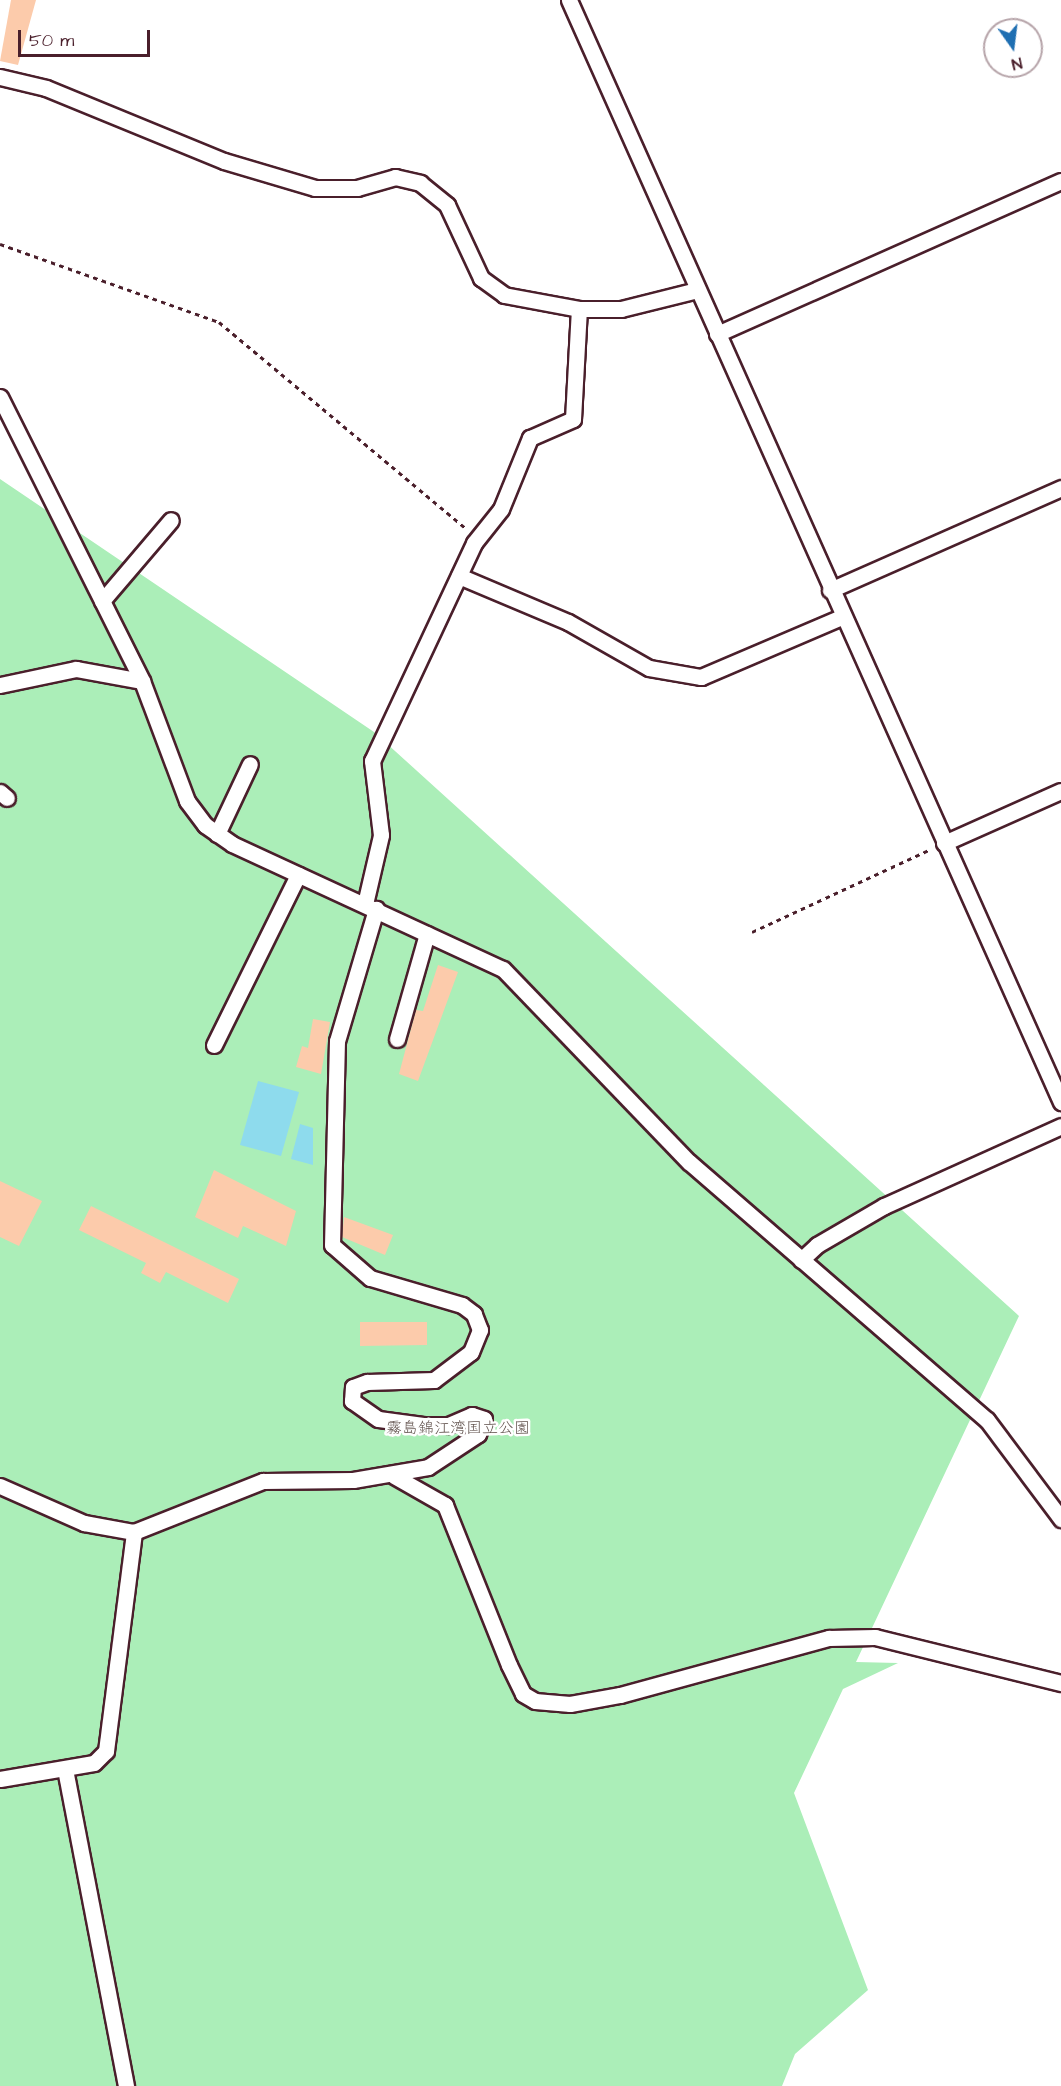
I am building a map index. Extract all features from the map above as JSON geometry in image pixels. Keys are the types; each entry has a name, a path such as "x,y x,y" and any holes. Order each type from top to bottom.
{"street":[{"path":"569,0 842,617 1061,1102"},
{"path":"0,77 46,88 224,161 315,189 357,188 394,177 420,183 447,205 481,278 504,295 579,309 621,309 698,290"},
{"path":"717,334 1061,181"},
{"path":"0,1486 84,1523 134,1532 263,1481 394,1476 429,1467 478,1434 484,1419 472,1415 448,1425 412,1424 378,1419 352,1401 354,1387 367,1382 434,1380 471,1352 480,1330 474,1314 462,1305 370,1278 332,1245 336,1041 370,907 381,835 372,761 459,576 501,509 530,438 573,419 579,309"},
{"path":"0,397 5,421 102,601 142,681 187,801 217,834 298,875 503,969 689,1162 987,1420 1061,1519"},
{"path":"830,590 1061,488"},
{"path":"102,601 171,520"},
{"path":"459,576 568,622 649,668 701,677 842,617"},
{"path":"0,686 76,669 142,681"},
{"path":"217,834 250,764"},
{"path":"944,843 1061,791"},
{"path":"214,1045 298,875"},
{"path":"397,1039 427,934"},
{"path":"801,1260 817,1245 884,1206 1061,1126"},
{"path":"394,1476 445,1505 509,1665 523,1694 535,1701 570,1704 620,1695 841,1638 875,1636 925,1646 1061,1683"},
{"path":"0,1779 94,1762 106,1750 134,1532"},
{"path":"65,1768 126,2086"}],"path":[{"path":"0,244 219,322 480,540"},
{"path":"752,932 944,843"}],"green space":[{"name":"霧島錦江湾国立公園","path":"0,479 374,732 1019,1316 856,1662 898,1663 843,1689 794,1793 868,1990 795,2054 782,2086 0,2086"}],"water":[{"path":"258,1081 299,1092 281,1156 240,1145"},
{"path":"300,1124 313,1128 313,1165 291,1159"}],"building":[{"path":"11,0 36,0 18,65 0,61"},
{"path":"438,965 458,972 418,1081 399,1074 416,1010 423,1011"},
{"path":"313,1019 330,1022 321,1074 296,1067 302,1046 308,1048"},
{"path":"214,1170 296,1211 286,1246 243,1226 238,1238 195,1217"},
{"path":"0,1181 42,1201 19,1246 0,1237"},
{"path":"91,1206 239,1279 228,1303 166,1272 160,1283 141,1273 146,1263 79,1230"},
{"path":"344,1217 393,1235 385,1255 342,1237"},
{"path":"360,1322 427,1322 427,1345 360,1346"}]}
